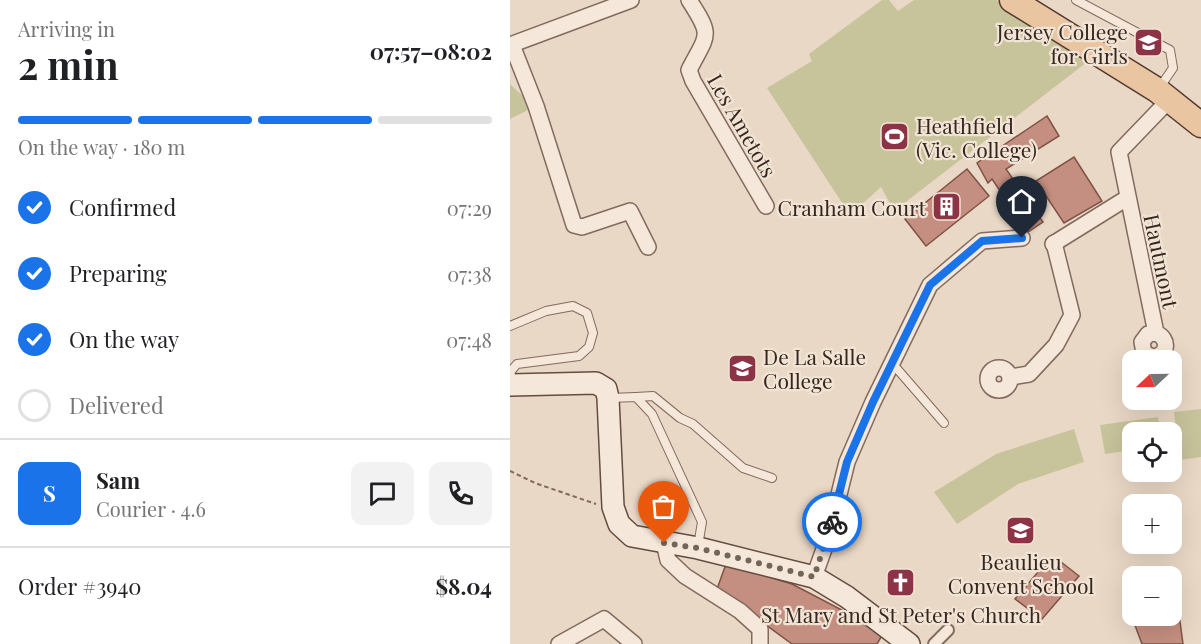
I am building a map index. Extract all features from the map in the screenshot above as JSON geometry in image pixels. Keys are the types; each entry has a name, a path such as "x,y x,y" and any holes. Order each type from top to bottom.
{"main road":[{"path":"1020,2 1164,94 1201,124"},
{"path":"510,385 596,383 606,389 614,507 618,524 632,536 698,548 814,577 847,597 909,644"}],"street":[{"path":"631,0 511,45 536,106 574,225 582,227 630,211 648,247"},
{"name":"Les Ametots","path":"689,0 705,24 706,35 688,70 766,206"},
{"name":"Hautmont","path":"1155,333 1119,152 1164,94"},
{"name":"Hautmont","path":"1010,377 1029,374 1056,345 1072,315 1054,244 1127,198"},
{"path":"814,577 829,535 847,462 930,285 982,241 1022,238"},
{"path":"664,543 668,560 685,576 740,611 760,629 760,644"},
{"path":"559,644 604,619 634,644"},
{"path":"934,644 948,630"}],"lane":[{"path":"1076,0 1170,50 1173,68 1164,94"},
{"path":"510,326 546,311 573,306 587,313 593,333 589,347 579,356 517,364 511,371 510,380"},
{"path":"892,363 944,423"},
{"path":"608,398 652,396 680,418 693,424 743,468 772,478"},
{"path":"636,398 652,414 702,522 698,548"}],"path":[{"path":"510,471 535,483 605,507 614,507"}],"shaded area":[{"name":"Heathfield (Vic. College)","path":"882,0 889,0 898,11 914,0 996,0 1091,59 894,211 881,187 850,215 767,88 812,61 809,54"},
{"path":"510,84 534,107 510,119"},
{"path":"1201,409 1201,457 1182,460 1182,422 1175,422 1174,412"},
{"path":"1158,417 1159,422 1122,422 1122,451 1105,454 1100,425"},
{"path":"1074,429 1084,462 1018,484 957,524 934,492 996,454"}],"building":[{"path":"1047,116 1059,136 1006,169 1043,222 1028,232 992,179 988,183 977,163"},
{"path":"1074,157 1102,201 1064,223 1036,181"},
{"name":"Cranham Court","path":"967,169 989,196 926,246 905,219"},
{"path":"1056,558 1079,576 1042,619 1015,599 1044,565 1048,567"},
{"path":"726,564 792,584 884,632 877,644 792,644 717,589"},
{"path":"1135,626 1181,626 1183,644 1142,644"}],"way so far":[{"path":"664,543 698,548 814,577 832,522"}],"place":[{"name":"Jersey College for Girls","path":"1149,43"},
{"name":"Heathfield (Vic. College)","path":"895,137"},
{"name":"Cranham Court","path":"947,207"},
{"name":"De La Salle College","path":"742,368"},
{"name":"Beaulieu Convent School","path":"1021,530"},
{"name":"St Mary and St Peter's Church","path":"901,583"}],"route":[{"path":"832,522 847,462 873,402 930,285 982,241 1022,238"}]}
